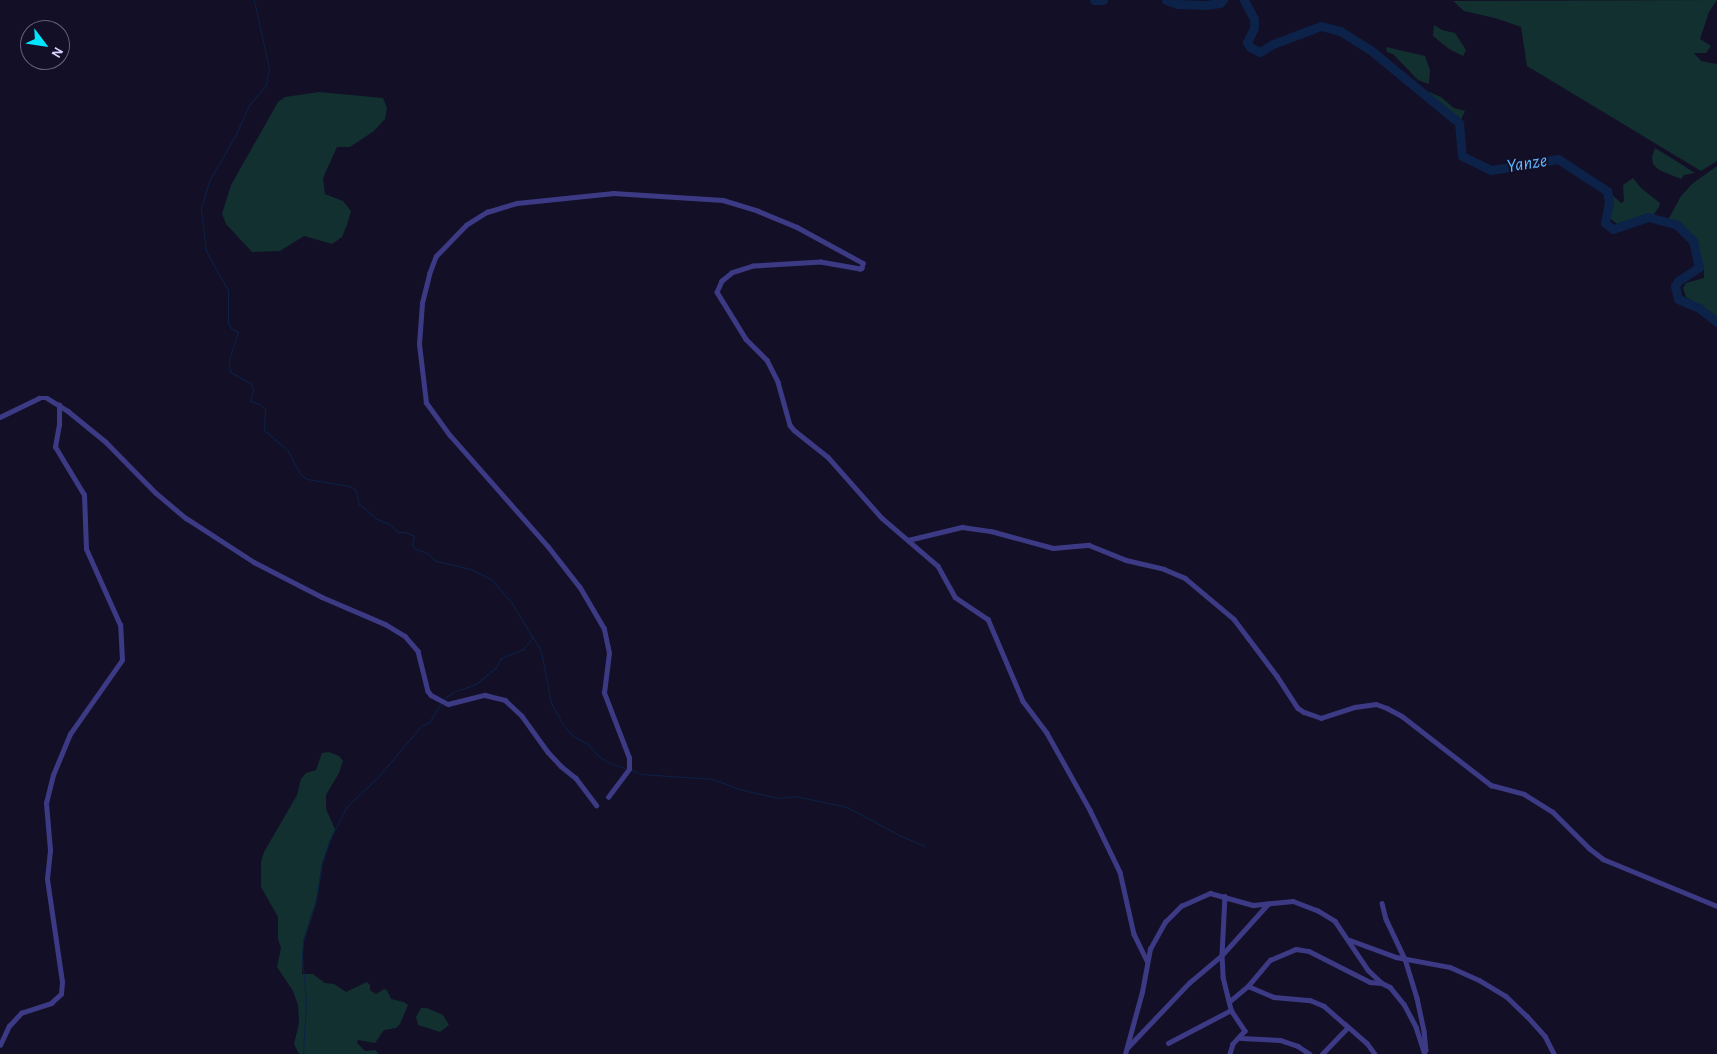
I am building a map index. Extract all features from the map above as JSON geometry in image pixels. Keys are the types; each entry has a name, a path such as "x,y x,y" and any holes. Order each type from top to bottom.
{"street":[{"path":"608,797 629,769 629,758 604,693 609,652 604,629 580,588 548,547 450,436 426,403 420,344 422,303 429,274 436,256 466,225 487,212 517,203 612,193 723,200 758,211 797,227 858,259 863,266 860,270 821,262 753,266 732,273 722,281 717,292 746,339 767,360 778,382 790,424 794,430 828,457 882,518 938,566 955,597 984,616 991,624 1023,702 1047,733 1090,810 1120,872 1134,934 1147,961"},
{"path":"0,417 34,399 47,398 59,405 106,442 156,493 186,518 263,566 322,597 385,624 405,636 418,651 428,691 431,695 448,704 485,695 505,700 522,716 560,766 576,778 596,805"},
{"path":"0,1045 8,1026 21,1013 51,1003 61,994 62,982 47,879 50,850 46,809 47,797 58,760 70,734 122,660 120,624 86,549 84,495 55,447 60,425 59,405"},
{"path":"908,540 962,527 991,531 1053,548 1088,546 1126,560 1164,569 1185,578 1234,619 1277,676 1298,708 1304,712 1321,718 1355,707 1376,704 1387,708 1402,716 1491,785 1524,794 1553,812 1589,848 1604,859 1717,906"},
{"path":"1125,1054 1142,992 1150,949 1159,932 1181,906 1210,893 1253,905 1268,904 1276,901 1293,901 1317,910 1335,921 1368,970 1382,984"},
{"path":"1225,896 1222,955 1223,977 1231,1010 1245,1031 1241,1038 1233,1044 1230,1054"},
{"path":"1382,903 1386,918 1405,959 1417,998 1424,1031 1426,1054"},
{"path":"1127,1048 1190,983 1222,955 1268,904"},
{"path":"1349,940 1405,959 1450,968 1479,980 1506,996 1545,1036 1554,1054"},
{"path":"1230,1001 1248,986 1270,960 1296,949 1309,951 1370,982 1390,987 1404,1004 1416,1027 1426,1054"},
{"path":"1248,986 1274,997 1310,1000 1324,1006 1375,1054"},
{"path":"1168,1043 1231,1010"},
{"path":"1322,1054 1348,1027"},
{"path":"1241,1038 1280,1040 1298,1046 1310,1054"}],"green space":[{"path":"1717,0 1709,12 1700,39 1711,46 1706,53 1694,53 1701,61 1717,64 1717,161 1701,171 1527,66 1521,27 1495,18 1464,11 1453,1"},
{"path":"1434,25 1442,30 1455,33 1466,50 1463,56 1449,49 1433,36"},
{"path":"1386,47 1425,56 1430,70 1429,84 1418,80 1393,54 1387,52"},
{"path":"319,92 383,98 387,108 385,119 374,131 350,147 337,147 323,178 325,194 343,201 351,211 342,237 332,244 304,236 280,251 252,252 226,224 222,214 231,185 278,102 285,97"},
{"path":"1429,92 1441,97 1454,108 1465,111 1461,120 1458,122 1427,96"},
{"path":"1655,148 1695,173 1684,175 1681,179 1659,170 1653,164 1652,157"},
{"path":"1717,166 1717,322 1709,311 1686,297 1683,288 1686,283 1704,278 1704,270 1701,263 1697,264 1697,251 1690,240 1677,228 1666,224 1681,196 1692,184"},
{"path":"1633,178 1641,188 1660,203 1659,207 1652,217 1647,216 1620,226 1607,216 1611,201 1609,192 1621,203 1624,201 1623,185"},
{"path":"329,752 339,756 343,761 339,773 326,795 326,809 335,829 322,863 316,901 303,941 302,974 313,974 325,983 334,984 346,992 367,982 370,985 370,990 376,994 384,989 387,990 391,999 408,1005 400,1024 396,1028 384,1030 375,1043 358,1040 357,1043 365,1051 375,1050 379,1054 300,1054 298,1052 294,1044 299,1023 298,1005 293,991 277,967 281,948 278,939 278,917 261,887 261,862 264,852 297,795 301,779 306,773 316,770 322,753"},
{"path":"421,1008 427,1008 443,1015 449,1025 440,1032 418,1025 416,1017"}],"waterway":[{"path":"254,0 269,69 266,85 249,105 235,136 209,181 201,209 206,251 228,290 228,323 231,328 238,332 229,360 230,372 251,383 253,389 250,401 260,404 265,409 264,430 288,451 301,475 307,479 349,486 355,489 359,504 377,519 390,524 398,532 405,532 414,536 412,545 415,549 427,553 436,561 471,569 491,579 511,602 541,651 551,703 563,725 573,736 588,744 598,756 609,763 627,769"},
{"name":"Yanze","path":"1094,0 1103,0"},
{"name":"Yanze","path":"1166,0 1177,4 1206,5 1220,3 1223,0"},
{"name":"Yanze","path":"1244,0 1254,19 1254,28 1247,42 1250,47 1260,52 1273,44 1321,26 1340,31 1373,52 1459,123 1462,156 1491,170 1558,159 1607,191 1609,202 1605,223 1613,229 1648,217 1677,225 1693,241 1699,267 1678,281 1675,286 1678,299 1699,308 1717,322"},
{"path":"445,698 453,692 476,684 496,667 501,658 523,649 533,637"},
{"path":"303,1054 306,1000 302,957 303,941 316,901 322,863 330,839 347,806 378,777 421,726 429,723 440,704"},
{"path":"631,770 641,774 713,779 739,789 778,798 795,796 847,807 899,835 925,846"}]}
